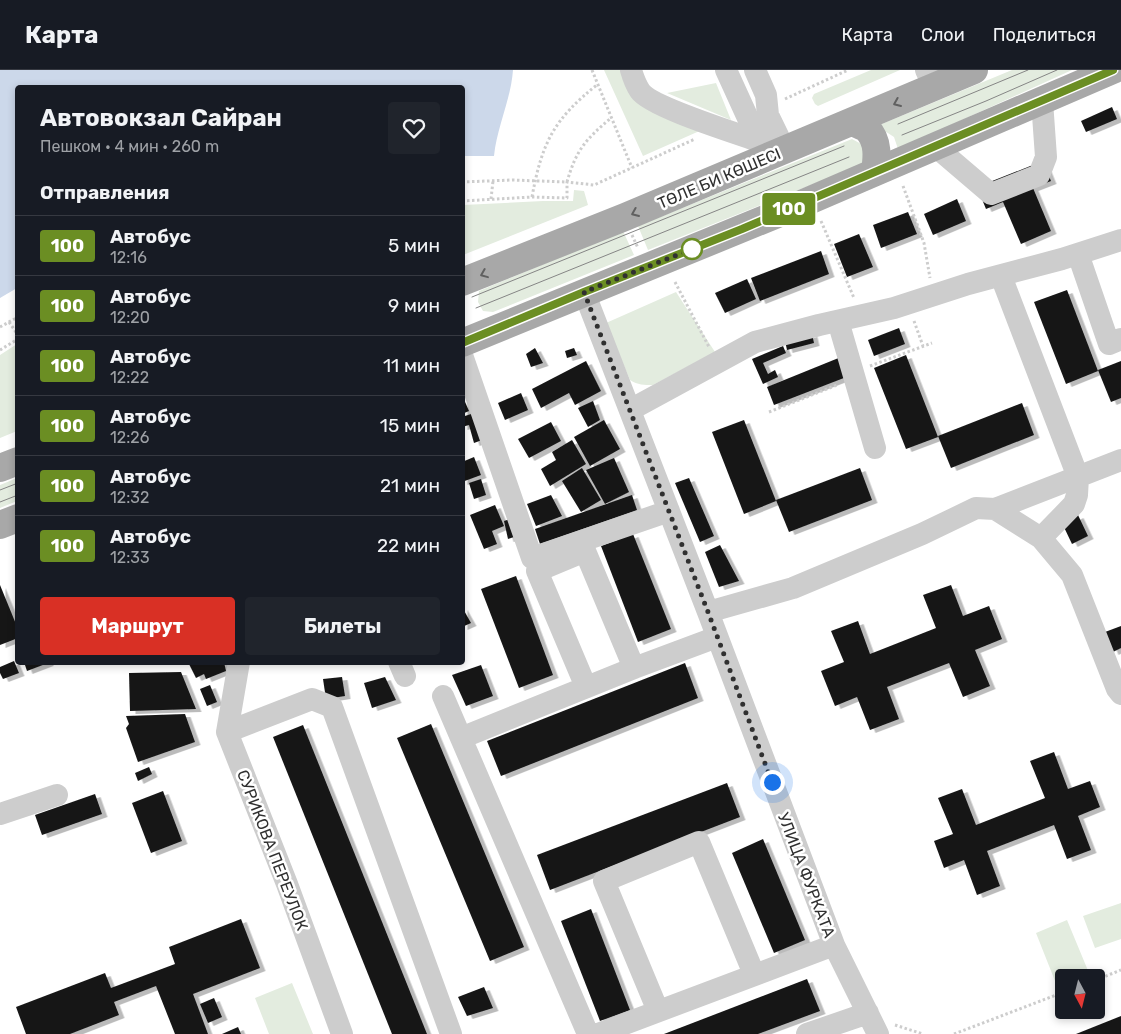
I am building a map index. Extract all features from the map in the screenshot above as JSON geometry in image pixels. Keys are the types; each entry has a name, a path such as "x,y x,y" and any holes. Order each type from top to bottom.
{"main road":[{"name":"ТӨЛЕ БИ КӨШЕСІ","path":"465,281 770,149 852,122 930,79 974,70"},
{"path":"465,342 584,292 692,250 1113,70"},
{"path":"852,122 867,129 875,142 878,156 875,172"},
{"path":"0,468 15,462"},
{"path":"0,525 15,519"}],"street":[{"path":"631,70 641,92 653,102 770,149"},
{"path":"726,70 770,149"},
{"path":"740,70 754,100 768,115"},
{"path":"754,70 766,95 770,149"},
{"path":"936,147 991,194 1039,175 1046,157 1042,101"},
{"path":"630,410 755,342 908,304 1121,240"},
{"path":"1078,254 1109,344 1121,339"},
{"path":"1001,276 1078,477 1077,495 1074,504 1041,538"},
{"name":"УЛИЦА ФУРКАТА","path":"584,292 834,945 878,1034"},
{"path":"838,321 875,448"},
{"path":"465,364 532,558 669,511"},
{"path":"708,612 792,588 922,534 976,508 995,509 1121,460"},
{"path":"995,509 1041,538 1072,575 1117,689 1121,694"},
{"path":"586,687 537,571 585,551 634,668"},
{"path":"461,738 634,668 717,637"},
{"path":"227,732 238,665"},
{"path":"443,696 588,1034"},
{"path":"227,732 312,699 332,706 451,1034"},
{"name":"СУРИКОВА ПЕРЕУЛОК","path":"227,732 287,884 342,1034"},
{"path":"0,814 57,795"},
{"path":"658,1011 604,881 700,842 754,974"},
{"path":"598,1034 834,945"},
{"path":"807,1034 868,1013"}],"path":[{"path":"592,70 632,168"},
{"path":"532,196 542,150 550,133 566,112 598,84"},
{"path":"465,201 532,196 566,198 567,182 572,165 580,149 594,132 611,118"},
{"path":"465,182 535,181 594,185 719,128"},
{"path":"491,199 493,181"},
{"path":"903,186 924,243 928,273 936,295"},
{"path":"820,221 862,316"},
{"path":"675,282 717,363"},
{"path":"908,304 924,346"},
{"path":"0,327 15,319"},
{"path":"9,322 15,332"},
{"path":"0,350 15,339"},
{"path":"1105,976 1121,970"},
{"path":"954,1034 1055,995"}],"shaded area":[{"path":"604,70 625,70 704,129 643,156"},
{"path":"871,70 900,70 818,106 815,104 812,98 814,94"},
{"path":"1012,70 1072,70 898,149 894,137 877,126"},
{"path":"716,83 731,120 667,93"},
{"path":"852,139 863,145 867,157 861,165 648,250 638,226"},
{"path":"574,190 584,191 588,205 465,254 465,205 573,201"},
{"path":"623,231 634,255 493,312 483,311 478,302 479,291"},
{"path":"676,292 715,352 653,385 633,382 630,380 606,323"},
{"path":"15,345 15,432 0,438 0,355"},
{"path":"15,479 15,502 0,508 0,485"},
{"path":"1121,903 1121,939 1095,948 1083,916"},
{"path":"1067,920 1087,969 1055,969 1055,981 1036,933"},
{"path":"292,983 313,1034 269,1034 255,998"}],"water":[{"path":"0,70 513,70 510,92 494,156 465,156 465,85 15,85 15,289 0,298"}],"building":[{"path":"1112,107 1117,119 1086,132 1081,121"},
{"path":"1043,161 1051,181 1033,188 1051,231 1021,244 1003,202 986,209 977,187"},
{"path":"957,199 966,221 933,235 924,214"},
{"path":"908,212 917,234 881,248 873,225"},
{"path":"859,234 873,267 847,277 834,244"},
{"path":"821,251 829,274 760,301 751,278"},
{"path":"747,279 756,299 725,313 715,293"},
{"path":"1067,290 1098,371 1066,384 1034,302"},
{"path":"899,328 905,344 874,356 868,340"},
{"path":"812,334 814,343 787,350 785,341"},
{"path":"783,346 786,353 763,363 768,374 775,370 778,377 763,384 752,359"},
{"path":"535,348 543,363 531,367 526,354"},
{"path":"574,348 577,355 567,358 565,351"},
{"path":"906,355 938,437 906,449 874,368"},
{"path":"841,357 849,376 774,405 767,387"},
{"path":"586,361 601,391 575,405 569,393 541,408 532,389"},
{"path":"1121,361 1121,398 1111,402 1098,370"},
{"path":"521,393 528,410 505,420 498,403"},
{"path":"593,401 600,420 588,427 578,408"},
{"path":"465,402 469,411 465,413"},
{"path":"1022,403 1034,435 951,468 938,436"},
{"path":"474,413 482,440 474,443 469,425 465,426 465,416"},
{"path":"604,420 620,449 590,466 574,437"},
{"path":"744,420 776,501 744,514 712,432"},
{"path":"551,422 561,441 529,458 518,439"},
{"path":"572,440 586,464 550,486 541,469 556,460 552,452"},
{"path":"474,457 481,475 465,481 465,461"},
{"path":"614,458 629,492 605,504 586,470"},
{"path":"582,468 601,500 581,512 562,481"},
{"path":"860,468 872,500 789,532 776,500"},
{"path":"689,478 714,536 700,542 675,483"},
{"path":"481,479 486,495 474,499 469,483"},
{"path":"551,495 562,516 536,526 527,504"},
{"path":"632,495 637,510 540,544 535,529"},
{"path":"495,505 504,526 492,531 497,544 484,549 470,515"},
{"path":"1078,515 1088,536 1072,544 1062,523"},
{"path":"510,519 514,537 508,539 504,521"},
{"path":"633,534 671,629 638,642 601,546"},
{"path":"720,545 739,581 719,587 705,552"},
{"path":"516,576 553,675 519,688 481,589"},
{"path":"0,585 15,622 15,639 0,645"},
{"path":"951,585 963,616 989,606 1002,639 975,650 990,686 963,697 949,663 887,687 899,719 870,730 857,697 835,706 821,671 844,662 831,631 858,621 870,654 936,628 923,595"},
{"path":"465,612 471,623 465,626"},
{"path":"1121,626 1121,648 1113,652 1105,632"},
{"path":"14,661 19,673 3,679 0,667"},
{"path":"685,663 698,698 501,776 487,741"},
{"path":"25,665 43,665 27,671"},
{"path":"190,665 225,665 226,671 206,679 204,674 196,678"},
{"path":"481,665 493,696 466,706 452,675"},
{"path":"181,672 196,709 130,711 129,673"},
{"path":"342,677 345,696 326,699 323,679"},
{"path":"385,677 396,700 372,708 364,683"},
{"path":"210,685 217,702 207,706 200,689"},
{"path":"185,714 195,742 138,762 126,728 129,724 126,716"},
{"path":"431,724 524,947 490,961 397,738"},
{"path":"303,725 427,1034 392,1034 273,737"},
{"path":"1054,752 1068,789 1090,781 1100,807 1078,816 1091,850 1067,859 1054,825 987,851 1000,886 977,895 964,860 944,868 934,841 953,834 938,798 962,789 976,825 1045,798 1030,761"},
{"path":"149,767 152,774 138,781 135,773"},
{"path":"727,783 740,817 550,890 537,855"},
{"path":"163,791 182,841 151,853 132,803"},
{"path":"95,794 102,814 42,835 35,815"},
{"path":"763,839 805,940 774,953 732,853"},
{"path":"591,909 630,1010 600,1021 561,921"},
{"path":"241,919 260,968 193,994 208,1034 175,1034 156,986 114,1002 119,1015 70,1034 26,1034 16,1007 105,973 111,988 175,964 169,947"},
{"path":"807,979 820,1011 758,1034 664,1034"},
{"path":"484,987 493,1008 467,1016 458,997"},
{"path":"214,998 222,1017 208,1023 200,1004"},
{"path":"1121,1016 1121,1034 1076,1034"},
{"path":"238,1027 241,1034 222,1034"}],"tram line":[{"path":"898,124 1028,70"},
{"path":"902,135 1057,70"},
{"path":"472,297 844,146"},
{"path":"476,308 849,157"},
{"path":"0,490 15,484"},
{"path":"0,502 15,496"}],"bus line":[{"name":"100","path":"465,342 584,292 692,250 1113,70"}],"route":[{"path":"692,249 584,292 772,782"}]}
